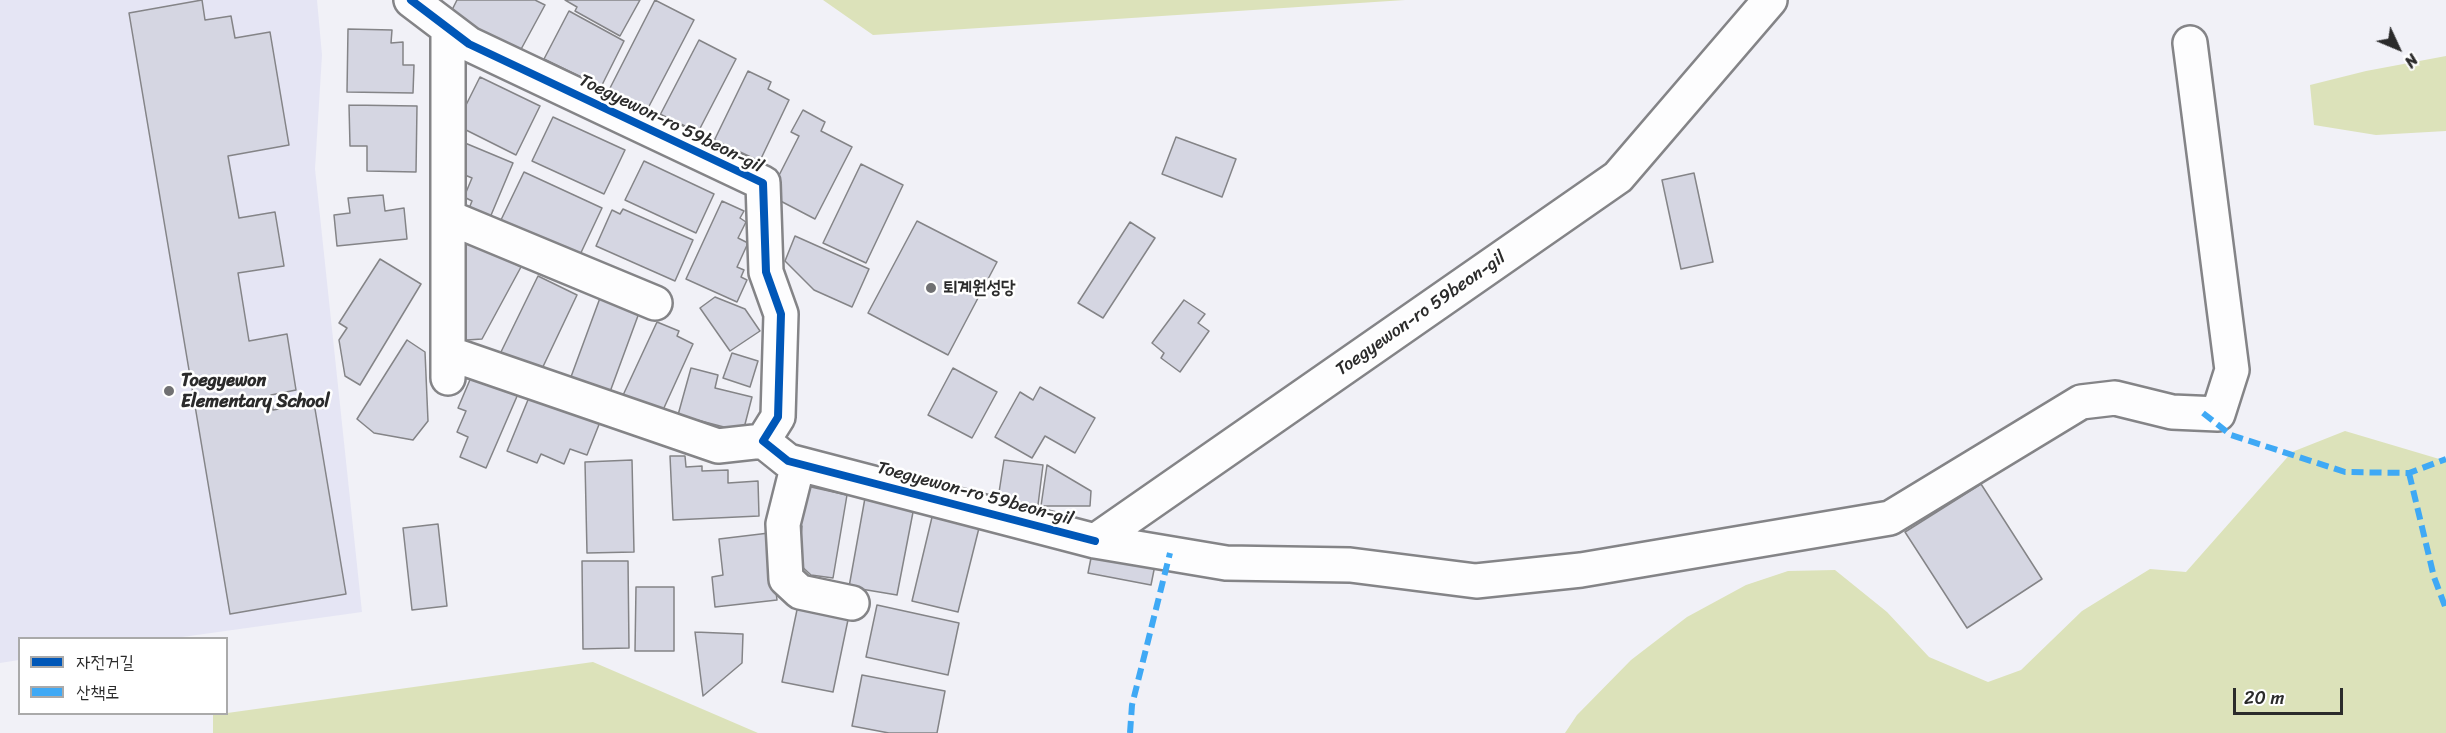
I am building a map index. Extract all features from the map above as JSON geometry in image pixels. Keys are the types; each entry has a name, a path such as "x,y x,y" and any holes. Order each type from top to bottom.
{"street":[{"name":"Toegyewon-ro 59beon-gil","path":"411,0 469,44 763,183 766,272 781,314 778,417 763,441 788,461 1095,541 1618,177 1770,0"},
{"path":"448,29 448,365 718,446 763,441"},
{"path":"1095,541 1226,563 1350,565 1476,581 1581,570 1890,518 2081,402 2115,398 2172,412 2218,414 2232,370 2190,43"},
{"path":"448,217 655,303"},
{"path":"798,464 783,524 786,579 800,592 852,603"}],"shaded area":[{"name":"Toegyewon Elementary School","path":"0,0 317,0 322,55 315,169 362,612 182,637 18,637 18,660 0,663"}],"green space":[{"path":"823,0 1405,0 873,35"},
{"path":"2446,56 2446,131 2376,135 2314,125 2310,85 2366,71"},
{"path":"2345,431 2446,461 2446,733 1565,733 1577,715 1631,660 1687,617 1746,585 1788,571 1835,570 1887,612 1929,657 1988,682 2021,670 2082,611 2150,569 2186,572 2292,452"},
{"path":"593,662 758,733 213,733 213,715 228,715 228,713"}],"building":[{"path":"202,0 205,20 231,16 235,38 270,32 289,145 228,156 239,218 275,212 284,266 238,273 249,341 287,334 296,390 271,395 273,410 314,403 346,594 230,614 129,13"},
{"path":"457,0 535,0 545,5 519,53 449,16"},
{"path":"565,0 640,0 620,36 575,11 577,7"},
{"path":"655,0 694,20 646,112 608,92"},
{"path":"569,11 624,41 601,87 544,59"},
{"path":"348,29 392,30 391,43 403,42 403,65 414,65 413,93 347,92"},
{"path":"699,40 736,59 695,138 658,119"},
{"path":"748,71 771,82 768,89 789,100 757,167 712,145"},
{"path":"480,77 540,106 516,155 456,125"},
{"path":"349,105 417,106 416,172 367,171 367,146 350,146"},
{"path":"803,110 825,122 821,131 852,147 815,219 769,195 799,136 791,132"},
{"path":"553,117 625,150 604,194 532,161"},
{"path":"1176,137 1236,159 1222,197 1162,174"},
{"path":"465,143 513,163 489,220 468,211 472,201 464,197 472,178 453,170"},
{"path":"644,161 714,194 696,233 625,200"},
{"path":"861,164 903,185 866,263 823,243"},
{"path":"524,172 602,208 578,259 500,222"},
{"path":"1694,173 1713,262 1681,269 1662,180"},
{"path":"383,195 385,211 404,208 407,239 337,246 334,215 350,213 348,198"},
{"path":"722,201 744,211 740,218 746,222 738,238 748,243 737,267 744,270 741,277 747,280 737,302 686,279"},
{"path":"623,209 693,240 675,281 596,246 612,210 620,214"},
{"path":"917,221 997,262 948,355 868,313"},
{"path":"1130,222 1155,238 1103,318 1078,303"},
{"path":"795,236 869,269 852,307 814,290 785,261"},
{"path":"466,238 521,267 482,339 452,341 451,255"},
{"path":"380,259 421,284 360,385 345,376 339,340 347,328 339,323"},
{"path":"538,276 577,295 540,373 500,354"},
{"path":"715,297 745,309 760,331 730,351 700,308"},
{"path":"600,298 639,313 607,400 568,385"},
{"path":"1184,300 1205,314 1198,323 1209,331 1180,372 1161,358 1164,353 1152,343"},
{"path":"657,322 679,331 677,336 693,344 663,410 650,404 644,417 618,406"},
{"path":"407,340 425,352 428,421 413,440 374,433 357,419"},
{"path":"732,353 758,361 750,387 723,378"},
{"path":"691,368 718,375 715,388 752,397 743,432 678,415"},
{"path":"953,368 997,392 972,438 928,415"},
{"path":"472,375 518,394 486,468 460,457 468,437 457,432 466,411 458,408"},
{"path":"1040,387 1095,418 1075,453 1045,436 1032,458 995,437 1020,392 1033,400"},
{"path":"530,395 600,422 587,455 570,449 564,464 541,454 537,463 507,451"},
{"path":"670,456 685,456 686,467 702,466 702,471 728,470 728,483 758,481 759,516 673,520"},
{"path":"632,460 634,552 587,553 585,462"},
{"path":"1004,460 1043,465 1038,505 998,499"},
{"path":"1047,465 1091,491 1090,506 1041,506"},
{"path":"1981,484 2042,579 1967,628 1905,532"},
{"path":"802,485 847,495 833,578 811,575 798,563 802,526 796,525"},
{"path":"865,498 914,507 897,595 849,587"},
{"path":"933,513 980,524 958,612 912,601"},
{"path":"438,524 447,606 412,610 403,528"},
{"path":"769,533 777,600 715,607 712,577 723,575 719,539"},
{"path":"1092,553 1155,565 1151,585 1088,573"},
{"path":"582,561 628,561 629,648 583,649"},
{"path":"636,587 674,587 674,651 635,651"},
{"path":"798,605 849,615 833,692 782,682"},
{"path":"877,605 959,623 948,675 866,657"},
{"path":"695,632 743,634 742,663 703,696"},
{"path":"862,675 945,691 937,733 889,733 852,726"}],"marked path":[{"path":"2203,413 2231,435 2345,472 2409,473 2446,459"},
{"path":"2409,473 2434,577 2446,609"},
{"path":"1130,733 1132,705 1170,553"}],"cycle path":[{"path":"411,0 469,44 763,183 766,272 781,314 778,417 763,441 788,461 1095,541"}],"place":[{"name":"퇴계원성당","path":"931,288"},
{"name":"Toegyewon Elementary School","path":"169,391"}]}
